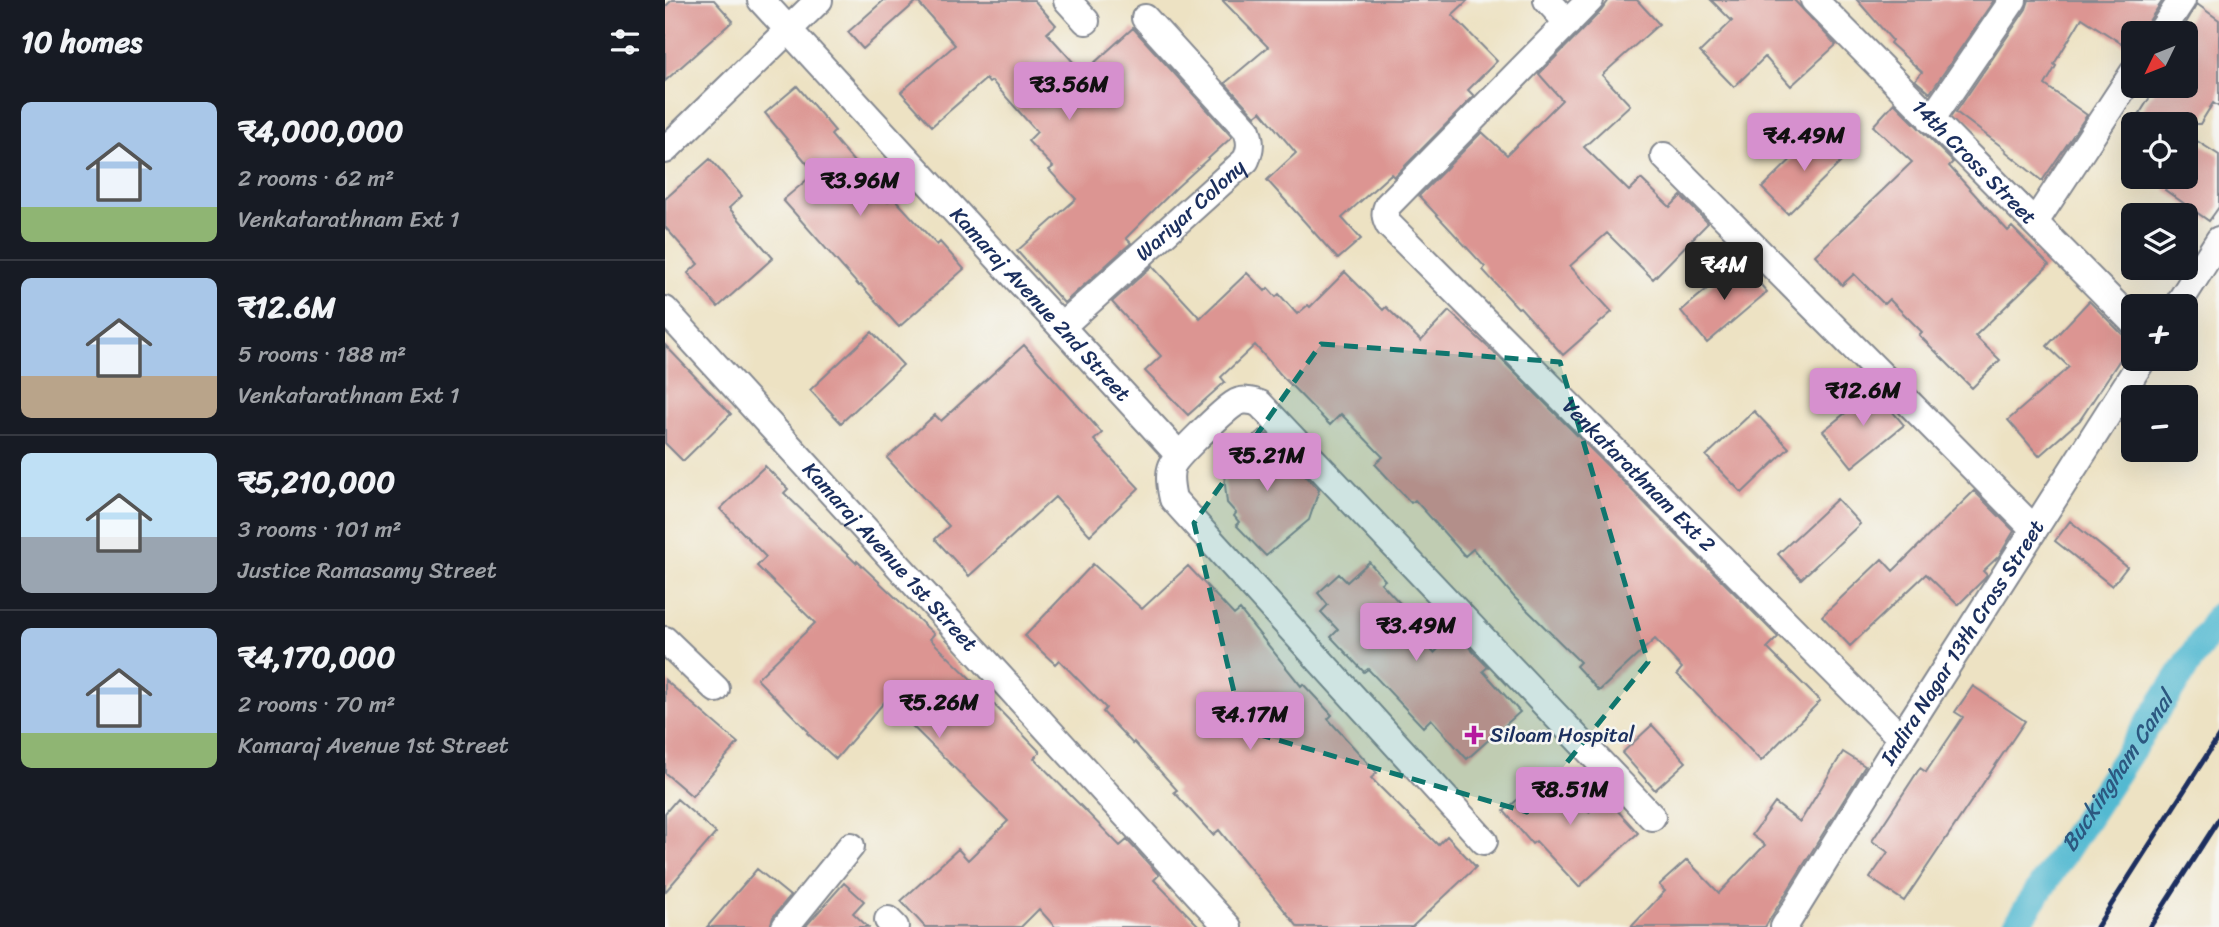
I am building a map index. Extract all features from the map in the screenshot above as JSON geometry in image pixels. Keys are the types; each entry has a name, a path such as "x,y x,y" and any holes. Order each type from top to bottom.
{"street":[{"name":"Kamaraj Avenue 2nd Street","path":"761,0 1179,454"},
{"path":"665,150 819,0"},
{"path":"1067,0 1086,20"},
{"path":"1547,0 1568,23 1590,0"},
{"name":"14th Cross Street","path":"1814,0 2121,310"},
{"path":"1931,120 2014,0"},
{"path":"2168,21 2182,0"},
{"name":"Wariyar Colony","path":"1062,326 1246,160 1250,151 1251,142 1247,130 1145,18"},
{"name":"Venkatarathnam Ext 2","path":"1568,23 1393,199 1385,211 1389,225 1901,738"},
{"path":"2035,222 2121,92"},
{"path":"1664,156 2033,529"},
{"path":"2185,294 2219,240"},
{"name":"Kamaraj Avenue 1st Street","path":"665,310 1228,927"},
{"name":"Indira Nagar 13th Cross Street","path":"1784,927 2135,371"},
{"path":"1484,841 1173,499 1171,468 1179,454 1234,404 1254,401 1260,404 1652,817"},
{"path":"665,640 716,689"},
{"path":"785,927 851,846"}],"highlighted area":[{"path":"1321,344 1560,362 1648,662 1527,812 1243,730 1194,523"}],"building":[{"path":"672,0 714,0 733,21 665,81 665,7"},
{"path":"884,0 1034,0 1056,25 1047,33 1083,73 1133,28 1232,137 1126,238 1131,243 1064,303 1017,251 1076,199 1049,170 1053,167 1028,141 1037,132 992,81 989,83 986,79 932,126 901,92 955,45 917,1 863,49 848,32"},
{"path":"1222,0 1468,0 1452,15 1497,61 1468,90 1474,96 1394,177 1391,174 1342,218 1361,239 1338,259 1267,180 1296,153 1261,111 1255,116 1225,83 1268,47"},
{"path":"1609,0 1637,0 1659,24 1602,75 1630,105 1584,147 1629,191 1641,179 1670,207 1681,196 1708,223 1653,279 1607,233 1570,266 1612,312 1563,355 1483,270 1485,267 1419,196 1482,132 1507,155 1562,100 1539,74"},
{"path":"1711,0 1794,0 1836,45 1791,86 1765,57 1734,87 1700,52 1732,21"},
{"path":"1857,0 1994,0 1930,93 1915,80 1922,72 1890,43 1892,40"},
{"path":"2029,0 2163,0 2149,21 2121,21 2121,43 2082,18 2054,64 2056,66 2045,85 2087,115 2042,181 1956,112 2026,9"},
{"path":"2197,4 2219,20 2219,107 2213,103 2200,124 2198,112 2141,112 2149,98 2198,98 2198,21 2187,21"},
{"path":"797,86 835,131 831,135 888,202 893,197 937,245 940,242 964,269 899,327 783,200 815,173 765,113"},
{"path":"1894,103 1953,162 1949,166 2008,231 2012,227 2049,265 1975,336 2000,360 1972,388 1919,335 1922,332 1889,299 1884,304 1854,274 1842,285 1815,255 1912,162 1873,126"},
{"path":"1819,132 1845,158 1788,214 1762,188"},
{"path":"2198,142 2219,155 2219,207 2209,221 2198,213 2198,203 2183,203 2165,190 2198,189"},
{"path":"710,159 742,196 729,208 773,258 718,307 688,273 698,264 665,227 665,199"},
{"path":"1740,261 1767,292 1707,343 1681,311"},
{"path":"1152,266 1200,318 1247,273 1265,291 1268,288 1276,297 1279,294 1297,314 1308,305 1310,307 1345,272 1383,310 1386,307 1421,341 1449,311 1504,362 1778,637 1767,648 1820,701 1761,761 1677,674 1682,668 1655,639 1599,691 1576,666 1580,662 1515,598 1473,549 1465,556 1415,500 1411,503 1375,464 1383,457 1341,414 1330,425 1255,345 1221,377 1225,382 1188,415 1145,371 1161,356 1112,302"},
{"path":"2089,301 2121,333 2121,358 2080,420 2039,456 2008,420 2069,367 2047,346"},
{"path":"872,332 903,365 841,423 810,390"},
{"path":"665,345 731,414 683,461 665,443"},
{"path":"1024,345 1102,433 1094,440 1139,488 1090,535 1055,497 969,576 935,539 949,526 887,458 935,415 941,421"},
{"path":"1874,390 1904,425 1852,467 1823,431"},
{"path":"1754,411 1789,448 1742,493 1706,456"},
{"path":"1260,430 1271,438 1319,490 1309,520 1266,556 1236,525 1239,522 1234,516 1236,513 1227,503 1224,475 1218,468"},
{"path":"765,466 788,489 784,493 934,634 930,639 1040,752 1034,758 1120,846 1127,840 1159,875 1154,880 1200,927 1055,927 1039,909 1021,927 925,927 901,901 958,849 968,860 1008,821 886,700 836,759 807,733 757,679 815,623 757,566 766,557 720,509"},
{"path":"1974,491 2014,531 1999,556 1983,571 1987,575 1984,579 1958,605 1926,574 1850,646 1822,616 1882,559 1893,571"},
{"path":"1837,499 1860,524 1801,579 1778,554"},
{"path":"2070,521 2127,567 2112,586 2055,541"},
{"path":"1369,562 1385,580 1381,583 1411,615 1404,621 1434,653 1455,633 1488,667 1483,671 1520,712 1467,759 1431,719 1423,727 1368,669 1364,672 1331,637 1338,630 1321,612 1328,605 1318,593 1339,574 1347,582"},
{"path":"1093,564 1142,609 1188,566 1234,615 1240,610 1301,686 1303,684 1332,715 1328,719 1377,773 1371,778 1438,845 1447,836 1476,867 1412,927 1298,927 1219,830 1213,835 1174,792 1177,790 1103,712 1106,708 1059,660 1055,664 1025,636"},
{"path":"665,680 738,743 692,796 665,773"},
{"path":"1973,686 2025,721 1904,901 1870,878 1888,852 1872,841 1920,768 1926,772 1963,717 1955,712"},
{"path":"1652,725 1686,762 1655,790 1622,753"},
{"path":"1843,752 1865,766 1765,927 1631,927 1665,891 1659,885 1687,860 1719,893 1765,845 1752,835 1775,803 1800,822"},
{"path":"1554,769 1589,812 1605,797 1638,833 1579,887 1536,841 1532,844 1504,811"},
{"path":"677,799 716,833 665,892 665,813"},
{"path":"757,869 790,896 773,917 770,927 707,927"},
{"path":"844,883 864,901 853,913 868,927 805,927"}],"waterway":[{"name":"Buckingham Canal","path":"2015,927 2219,616"}],"railway":[{"path":"2097,927 2219,736"},
{"path":"2150,927 2219,819"}],"place":[{"name":"Siloam Hospital","path":"1474,735"}]}
